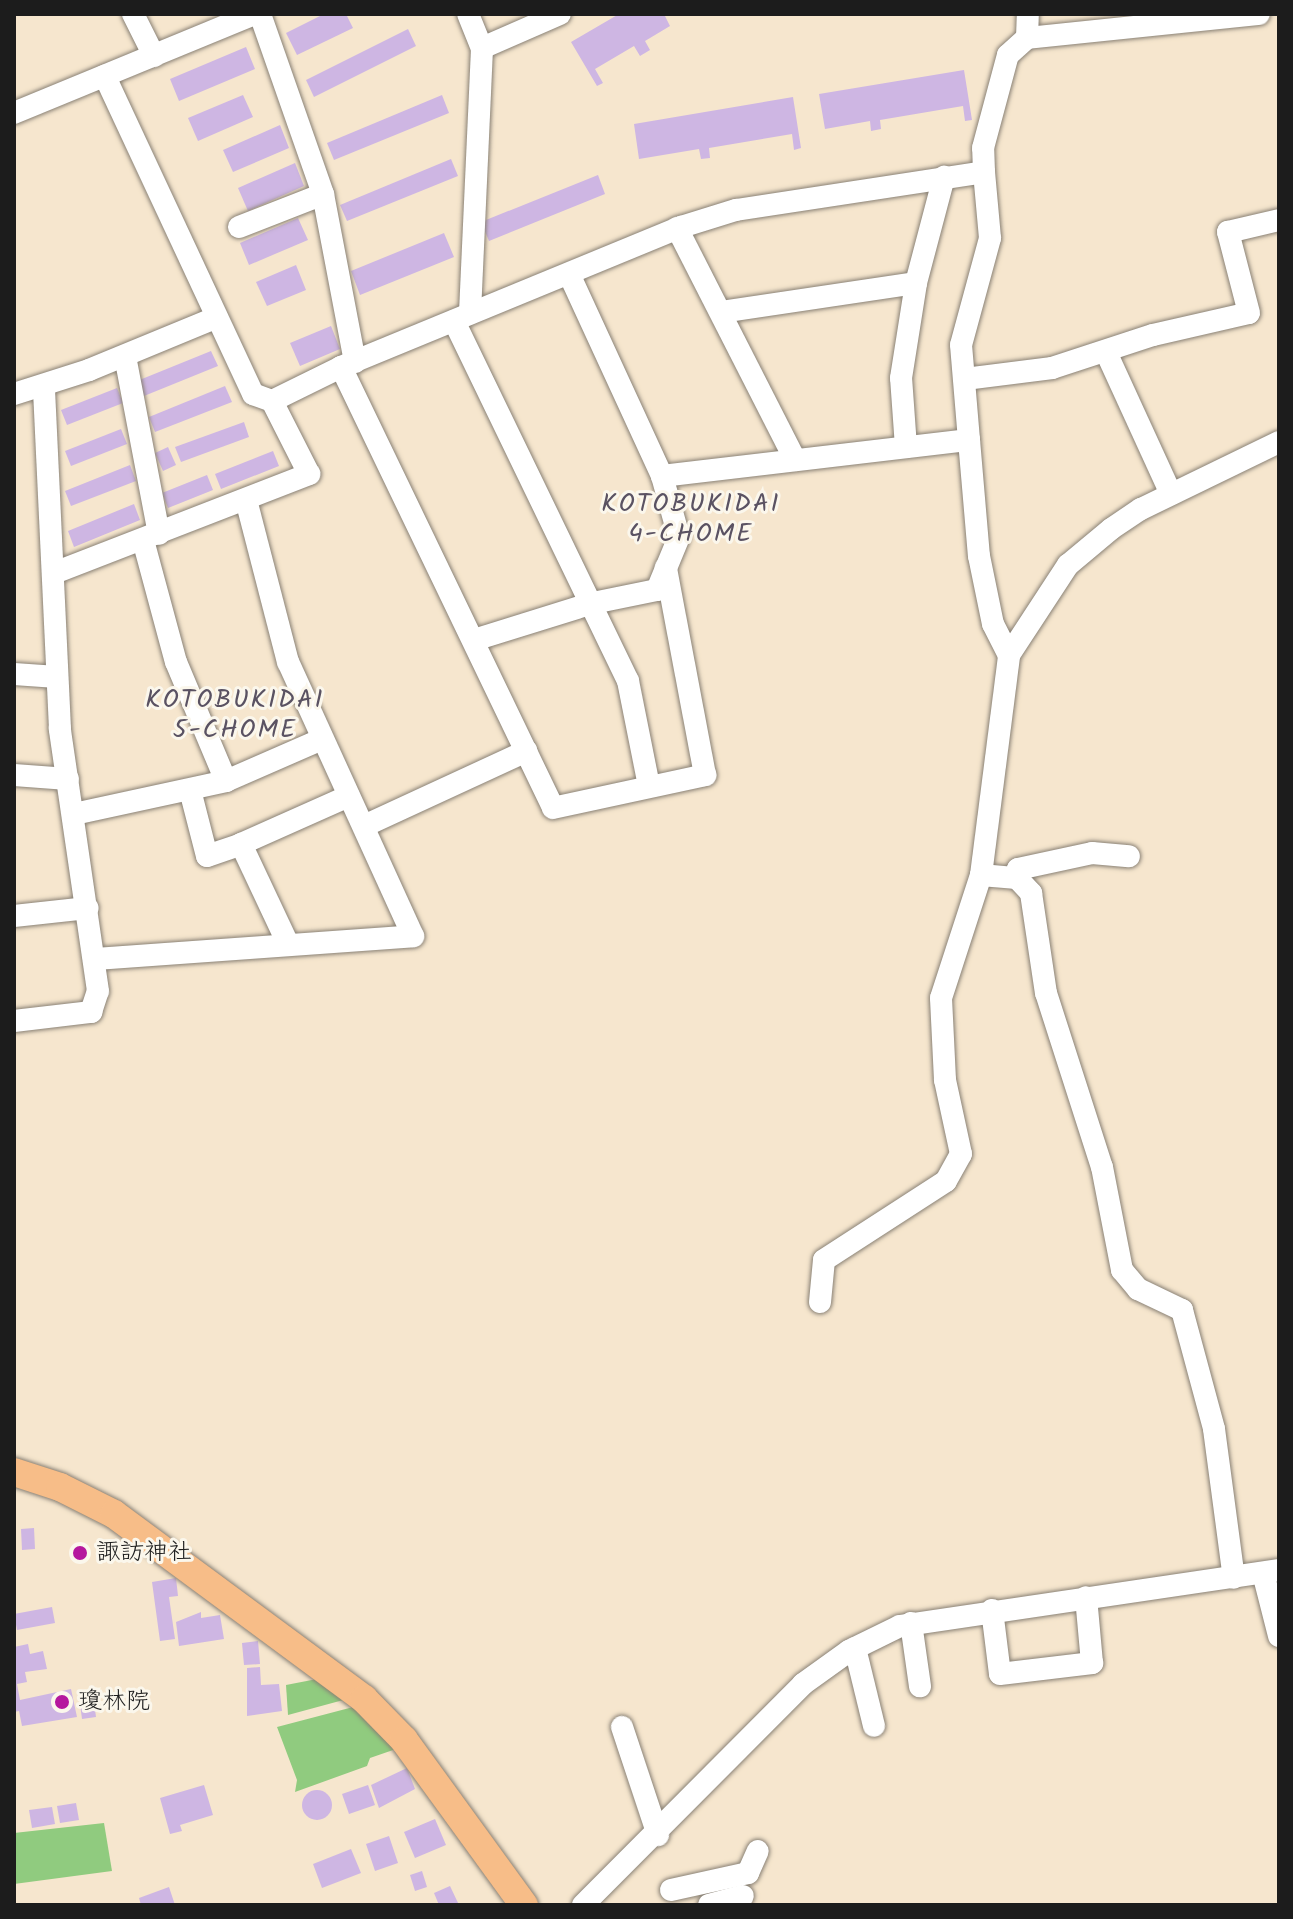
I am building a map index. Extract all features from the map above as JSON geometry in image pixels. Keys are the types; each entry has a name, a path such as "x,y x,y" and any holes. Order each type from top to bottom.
{"main road":[{"path":"14,1472 60,1487 114,1514 364,1699 404,1740 524,1905"}],"street":[{"path":"133,14 154,56"},
{"path":"14,113 254,14"},
{"path":"260,14 323,194 348,364 553,808 705,775 666,568"},
{"path":"468,14 482,48 462,317 628,681 649,786"},
{"path":"482,48 560,14"},
{"path":"1027,38 1028,14"},
{"path":"1009,655 993,624 979,556 961,345 990,238 983,148 1008,55 1027,38 1159,20 1259,14"},
{"path":"54,573 309,474 272,401 253,394 105,76"},
{"path":"272,401 348,364 677,228 736,210 984,172"},
{"path":"906,447 901,378 916,283 944,177"},
{"path":"239,227 323,194"},
{"path":"965,379 1052,368 1153,335 1249,313 1228,232 1279,220"},
{"path":"677,228 795,460"},
{"path":"474,640 593,603 657,590 679,537 662,476 569,274"},
{"path":"721,312 916,283"},
{"path":"14,394 44,387 215,318"},
{"path":"1106,352 1171,494"},
{"path":"125,356 151,537 176,662 226,781"},
{"path":"14,1021 91,1012 98,991 57,677 44,387"},
{"path":"662,476 969,440"},
{"path":"820,1302 824,1260 946,1181 961,1154 945,1080 941,998 981,875 1009,655 1068,565 1111,529 1171,494 1279,442"},
{"path":"96,959 413,936 322,739 276,626 246,500"},
{"path":"14,674 57,677"},
{"path":"74,814 226,781 322,739"},
{"path":"364,826 526,751"},
{"path":"14,775 68,779"},
{"path":"190,790 207,856 349,796"},
{"path":"241,844 288,944"},
{"path":"1017,878 1018,869 1092,853 1129,856"},
{"path":"981,875 1017,878 1031,893 1046,993 1102,1167 1122,1270 1138,1289 1182,1310 1214,1429 1234,1578"},
{"path":"14,916 88,908"},
{"path":"583,1905 658,1835 803,1684 855,1648 911,1623 1271,1571 1279,1636"},
{"path":"992,1610 1000,1674 1092,1663 1086,1597"},
{"path":"911,1623 920,1686"},
{"path":"855,1648 874,1726"},
{"path":"622,1727 658,1835"},
{"path":"671,1890 748,1873 758,1851"},
{"path":"709,1905 743,1896"}],"green space":[{"path":"317,1679 347,1699 288,1715 286,1685"},
{"path":"357,1706 396,1749 370,1758 367,1766 295,1792 297,1780 277,1727"},
{"path":"104,1823 112,1871 14,1884 14,1833"}],"building":[{"path":"324,14 346,14 353,28 297,55 286,33"},
{"path":"619,14 664,14 670,26 645,41 650,50 640,56 634,46 595,69 603,83 597,86 571,42"},
{"path":"408,29 416,46 314,97 306,80"},
{"path":"246,47 255,69 179,101 170,79"},
{"path":"964,70 972,120 965,121 963,106 880,120 881,129 871,131 870,121 825,129 819,94"},
{"path":"243,95 253,117 198,141 188,118"},
{"path":"442,95 449,113 334,160 327,143"},
{"path":"793,97 801,148 794,150 792,134 709,148 710,158 701,159 699,149 639,159 634,124"},
{"path":"280,125 289,148 233,172 223,150"},
{"path":"451,159 458,176 347,221 340,205"},
{"path":"295,163 304,186 248,211 238,188"},
{"path":"598,175 605,194 489,241 481,222"},
{"path":"298,218 308,240 249,265 240,243"},
{"path":"444,233 454,257 360,295 351,271"},
{"path":"296,265 306,290 267,306 256,282"},
{"path":"331,326 340,349 300,366 290,343"},
{"path":"211,351 218,366 144,396 137,381"},
{"path":"225,386 232,402 155,432 149,417"},
{"path":"117,388 123,403 67,425 61,410"},
{"path":"244,422 249,437 181,462 175,447"},
{"path":"121,429 127,444 71,466 65,451"},
{"path":"168,447 176,465 163,471 155,453"},
{"path":"273,451 279,466 221,489 215,474"},
{"path":"130,465 136,481 71,506 65,491"},
{"path":"207,475 213,490 168,508 162,493"},
{"path":"134,504 140,520 74,547 68,531"},
{"path":"34,1528 35,1549 22,1550 21,1529"},
{"path":"176,1578 178,1596 169,1597 175,1639 160,1641 152,1582"},
{"path":"52,1607 55,1623 17,1630 14,1614"},
{"path":"201,1612 201,1618 220,1615 224,1639 179,1646 176,1622"},
{"path":"258,1641 260,1664 244,1665 242,1643"},
{"path":"28,1644 30,1654 43,1651 47,1669 25,1672 27,1682 17,1684 20,1700 71,1689 77,1717 22,1726 19,1711 14,1712 14,1647"},
{"path":"260,1667 261,1685 279,1684 282,1711 247,1716 247,1668"},
{"path":"94,1702 96,1717 82,1719 80,1704"},
{"path":"407,1768 415,1789 379,1808 371,1785"},
{"path":"204,1785 213,1815 180,1825 182,1831 170,1834 160,1798"},
{"path":"368,1785 375,1805 349,1814 342,1794"},
{"path":"317,1790 328,1794 332,1805 328,1816 317,1820 306,1816 302,1805 306,1794"},
{"path":"76,1803 79,1820 60,1823 57,1806"},
{"path":"52,1807 55,1824 32,1828 29,1810"},
{"path":"435,1819 446,1845 415,1858 404,1832"},
{"path":"389,1836 398,1863 375,1871 366,1844"},
{"path":"351,1849 361,1873 322,1888 313,1864"},
{"path":"422,1871 427,1887 415,1891 410,1875"},
{"path":"450,1886 459,1905 439,1905 434,1893"},
{"path":"169,1887 175,1905 141,1905 139,1898"}],"place":[{"name":"諏訪神社","path":"80,1553"},
{"name":"瓊林院","path":"62,1702"}],"district":[{"name":"KOTOBUKIDAI 4-CHOME","path":"691,520"},
{"name":"KOTOBUKIDAI 5-CHOME","path":"235,716"}]}
